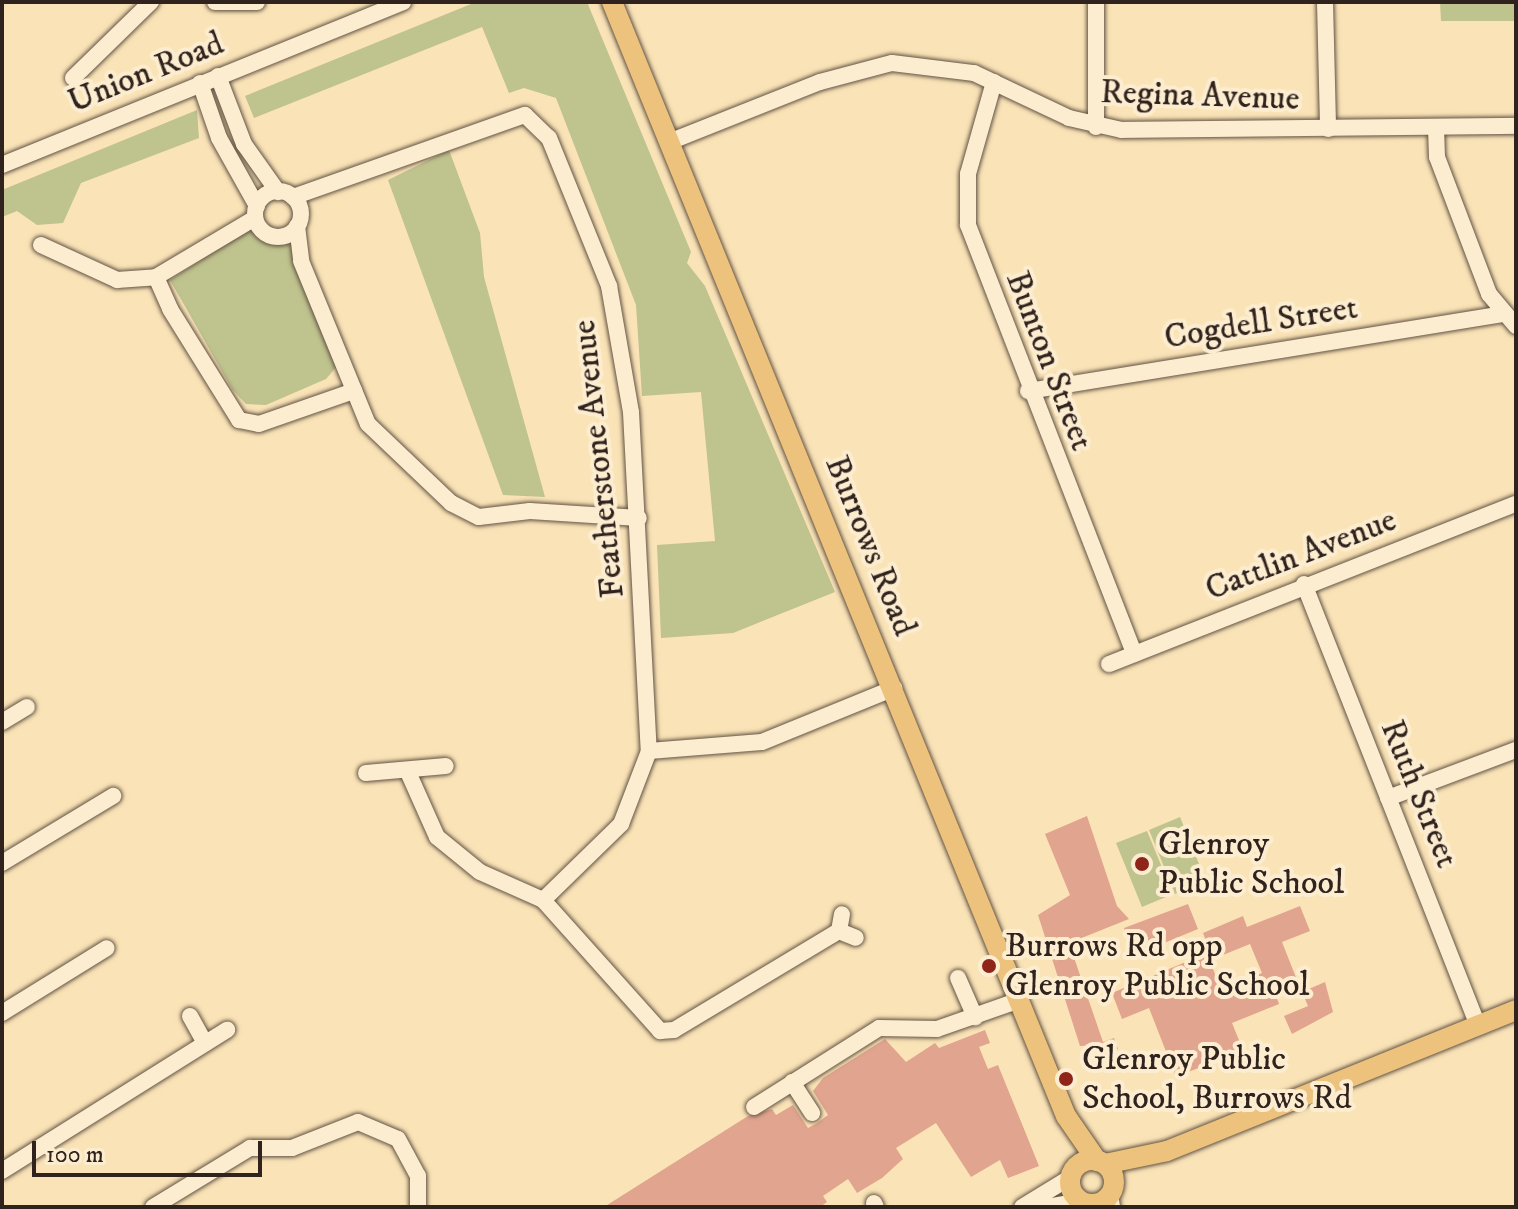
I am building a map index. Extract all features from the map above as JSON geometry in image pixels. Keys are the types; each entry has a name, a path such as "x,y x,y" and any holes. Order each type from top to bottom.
{"main road":[{"name":"Burrows Road","path":"612,2 1066,1116 1073,1173 1086,1204"},
{"path":"1073,1173 1101,1162 1167,1151 1516,1010"},
{"name":"Burrows Road","path":"1066,1116 1101,1162 1112,1195"},
{"path":"1086,1204 1112,1195 1167,1151"}],"street":[{"path":"73,78 151,2"},
{"path":"215,2 257,2"},
{"name":"Union Road","path":"2,165 403,2"},
{"path":"1096,2 1096,127"},
{"path":"1325,2 1328,129"},
{"name":"Regina Avenue","path":"669,142 820,82 892,63 948,66 994,82 1096,127 1328,129 1516,126"},
{"path":"218,76 244,144 286,194 299,220 301,261 354,391 377,438 464,513 639,518"},
{"name":"Bunton Street","path":"994,82 968,174 968,225 1028,391 1134,654"},
{"path":"200,83 219,138 263,223 301,261"},
{"name":"Featherstone Avenue","path":"286,194 325,190 514,116 541,124 615,308 639,518 649,751 621,824 543,900"},
{"path":"1436,128 1442,172 1510,320"},
{"name":"Featherstone Avenue","path":"263,223 299,220 325,190"},
{"path":"41,245 117,280 156,277 263,223 286,194"},
{"path":"156,277 239,420 259,424 354,391"},
{"name":"Cogdell Street","path":"1028,391 1510,320"},
{"name":"Cattlin Avenue","path":"1109,664 1304,584 1516,504"},
{"name":"Ruth Street","path":"1304,584 1478,1025"},
{"path":"649,751 762,742 894,688"},
{"path":"2,722 27,707"},
{"path":"1388,798 1516,750"},
{"path":"366,773 408,772 446,766"},
{"path":"408,772 421,814 456,856 543,900 667,1033 840,922 856,938"},
{"path":"2,863 113,796"},
{"path":"2,1013 107,948"},
{"path":"958,978 975,1017"},
{"path":"754,1107 889,1024 937,1029 1020,1000"},
{"path":"190,1016 205,1043"},
{"path":"2,1171 227,1030"},
{"path":"792,1082 812,1113"},
{"path":"153,1207 250,1148 292,1148 358,1122 398,1139 418,1176 418,1207"},
{"path":"1022,1207 1073,1173"},
{"path":"1047,1207 1086,1204"}],"green space":[{"path":"476,2 587,2 691,252 687,263 705,286 835,592 733,633 661,638 657,545 715,541 701,392 642,396 636,305 556,98 524,88 509,93 482,27 254,118 245,96"},
{"path":"1440,2 1516,2 1516,21 1441,21"},
{"path":"197,110 199,138 81,183 63,223 37,225 17,211 2,217 2,190"},
{"path":"449,150 480,233 484,277 545,497 503,495 388,180"},
{"path":"251,228 295,247 338,365 326,379 266,405 246,404 232,389 170,280"},
{"path":"1180,817 1206,881 1175,894 1149,830"},
{"path":"1147,831 1173,894 1142,907 1116,843"}],"building":[{"path":"1087,816 1117,906 1129,919 1069,943 1103,1042 1114,1038 1118,1049 1102,1055 1098,1045 1080,1046 1038,915 1070,895 1045,834"},
{"path":"1188,904 1198,929 1135,955 1124,928"},
{"path":"1300,906 1310,931 1282,942 1297,980 1274,990 1279,1004 1232,1023 1243,1050 1176,1077 1149,1008 1122,1019 1112,993 1207,953 1221,990 1262,973 1250,944 1213,959 1203,933 1243,916 1247,927"},
{"path":"1325,982 1333,1012 1292,1034 1284,1016 1308,1006 1302,992"},
{"path":"985,1030 990,1043 979,1047 988,1069 998,1065 1039,1166 1008,1178 1000,1160 971,1177 936,1123 896,1148 903,1159 882,1178 857,1193 848,1179 823,1196 827,1202 820,1207 604,1207 748,1116 772,1109 776,1115 793,1105 808,1128 817,1123 828,1115 813,1091 823,1078 885,1039 906,1062 935,1043 939,1048"}],"place":[{"name":"Glenroy Public School","path":"1142,864"},
{"name":"Burrows Rd opp Glenroy Public School","path":"989,966"},
{"name":"Glenroy Public School, Burrows Rd","path":"1066,1079"}]}
